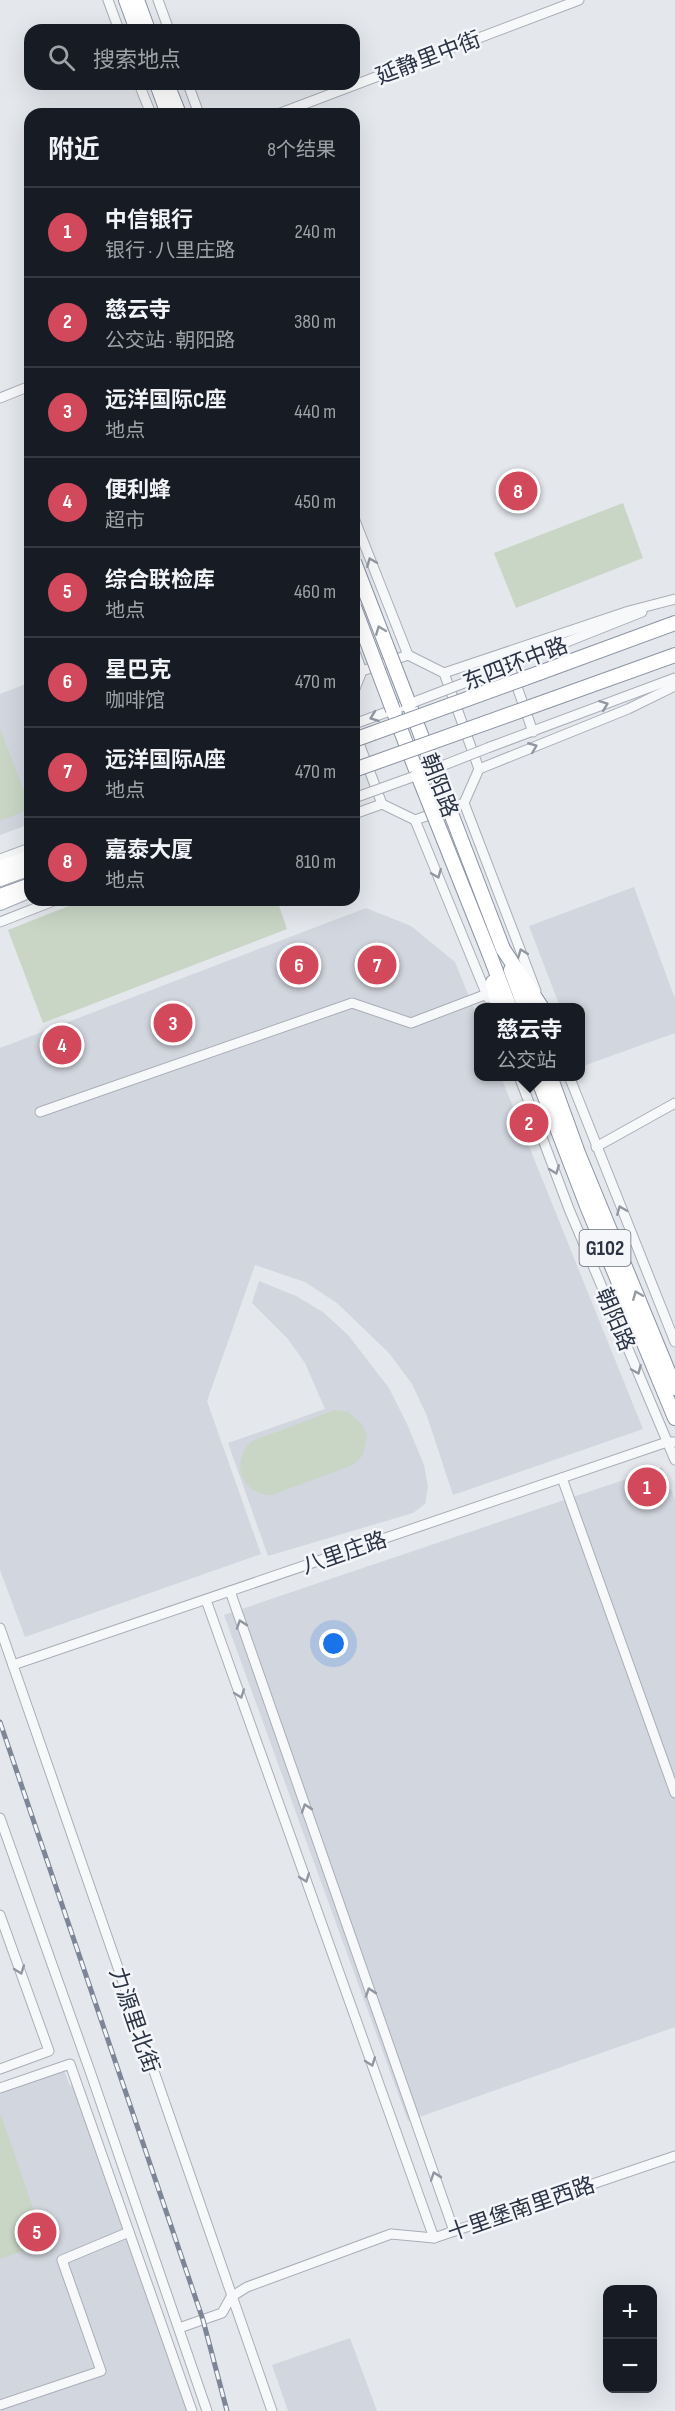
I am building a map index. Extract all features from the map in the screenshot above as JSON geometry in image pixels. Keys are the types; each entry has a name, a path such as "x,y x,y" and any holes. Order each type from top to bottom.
{"highway":[{"path":"126,0 135,24"},
{"path":"137,0 146,24"},
{"path":"159,90 166,108"},
{"path":"170,90 176,108"},
{"name":"朝阳路","path":"360,577 523,1003"},
{"name":"东四环中路","path":"360,738 675,623"},
{"name":"朝阳路","path":"360,624 508,1003"},
{"name":"东四环中路","path":"360,768 675,655"},
{"path":"0,868 24,859"},
{"path":"3,900 24,888"},
{"path":"503,949 539,1003"},
{"path":"489,953 497,1003"},
{"name":"朝阳路","path":"539,1081 587,1206 675,1418"},
{"name":"朝阳路","path":"551,1081 578,1153 675,1388"}],"main road":[{"path":"0,880 24,871"},
{"path":"0,912 3,900 24,894"}],"street":[{"path":"108,0 117,24"},
{"path":"158,0 167,24"},
{"name":"延静里中街","path":"360,83 579,0"},
{"path":"141,90 149,108"},
{"path":"190,90 197,108"},
{"name":"延静里中街","path":"294,108 341,90"},
{"path":"0,398 24,388"},
{"path":"360,533 408,655 444,673 479,769 464,803 415,820 382,804 360,746"},
{"name":"东四环中路","path":"360,722 510,667 675,599"},
{"name":"东四环中路","path":"444,673 629,611 675,599"},
{"path":"362,671 408,655"},
{"path":"360,666 362,671 360,676"},
{"path":"510,667 534,732"},
{"path":"360,796 675,678"},
{"path":"479,769 628,709 675,686"},
{"name":"朝阳路","path":"464,803 540,1003"},
{"path":"360,812 382,804"},
{"name":"朝阳路","path":"415,820 490,1003"},
{"path":"0,859 24,850"},
{"path":"0,922 41,906"},
{"path":"40,1112 351,1003 411,1023 487,994"},
{"name":"朝阳路","path":"521,1081 569,1209 671,1442 675,1460"},
{"name":"朝阳路","path":"571,1081 675,1342"},
{"path":"596,1147 675,1103"},
{"name":"八里庄路","path":"13,1665 671,1442"},
{"path":"562,1478 675,1793"},
{"path":"230,1591 454,2231"},
{"path":"206,1600 434,2238"},
{"name":"力源里北街","path":"0,1628 272,2411"},
{"path":"0,1818 207,2411"},
{"path":"0,1915 49,2051 0,2069"},
{"path":"0,2088 70,2064 192,2411"},
{"name":"十里堡南里西路","path":"179,2328 222,2313 231,2297 247,2287 391,2234 434,2238 675,2156"},
{"path":"0,2405 101,2371 62,2260 129,2232"}],"shaded area":[{"path":"24,685 24,826 0,835 0,694"},
{"path":"634,887 675,999 675,1033 585,1065 585,1003 558,1003 529,926"},
{"path":"366,908 411,926 455,962 474,1009 474,1081 503,1081 643,1429 453,1495 427,1416 412,1384 389,1353 337,1303 305,1282 255,1265 207,1401 261,1554 25,1637 0,1570 0,1048"},
{"path":"259,1281 296,1296 323,1312 348,1335 389,1388 424,1465 428,1487 425,1504 413,1513 268,1556 228,1443 325,1409 305,1363 288,1339 252,1303"},
{"path":"662,1467 675,1500 675,2027 408,2121 224,1615"},
{"path":"64,2070 70,2086 75,2084 190,2411 0,2411 0,2094"},
{"path":"350,2338 377,2411 288,2411 272,2365"}],"green space":[{"path":"623,503 643,558 516,608 494,553"},
{"path":"0,728 24,791 24,811 0,821"},
{"path":"69,906 279,906 287,929 43,1023 8,930"},
{"path":"335,1410 348,1412 362,1424 367,1436 363,1455 353,1465 272,1495 253,1490 246,1483 240,1467 241,1458 252,1441"},
{"path":"0,2116 45,2243 0,2259"}],"railway":[{"path":"0,1722 203,2320 227,2411"}],"place":[{"name":"嘉泰大厦","path":"518,491"},
{"name":"星巴克","path":"299,965"},
{"name":"远洋国际A座","path":"377,965"},
{"name":"远洋国际C座","path":"173,1023"},
{"name":"便利蜂","path":"62,1045"},
{"name":"慈云寺","path":"529,1123"},
{"name":"中信银行","path":"647,1487"},
{"name":"综合联检库","path":"37,2232"}]}
